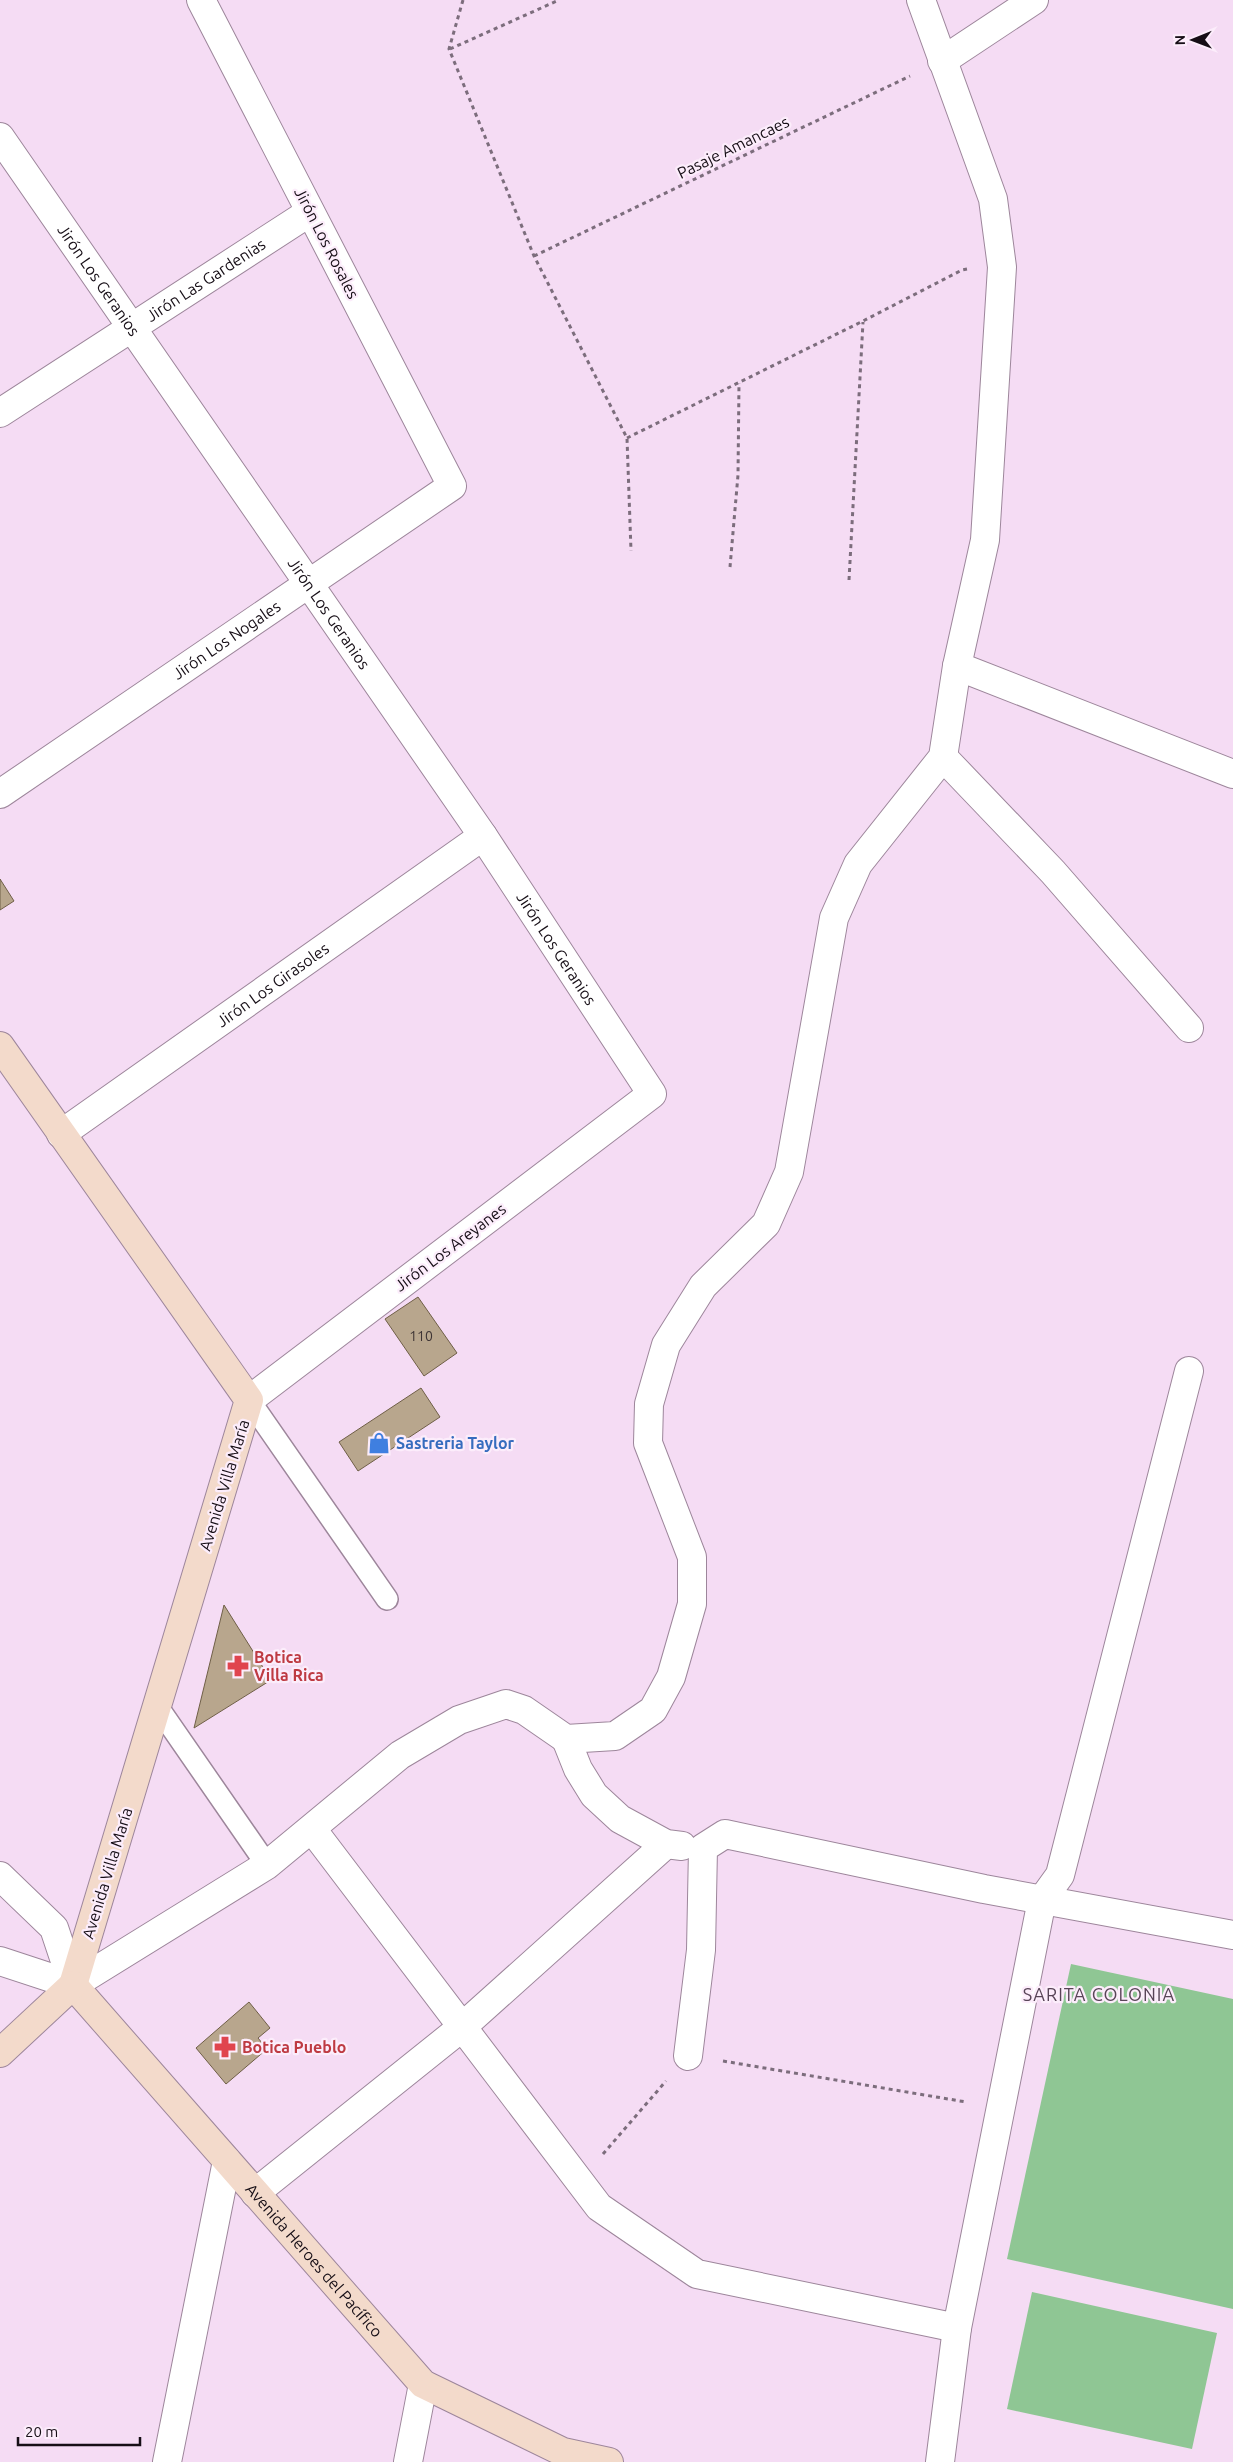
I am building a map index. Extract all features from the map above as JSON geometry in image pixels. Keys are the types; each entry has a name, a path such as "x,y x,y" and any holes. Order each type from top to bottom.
{"street":[{"name":"Jirón Los Rosales","path":"201,0 452,486"},
{"path":"566,1739 615,1736 653,1710 671,1677 692,1604 692,1557 648,1443 649,1404 666,1345 703,1286 766,1224 789,1172 834,918 858,864 943,757 957,666 985,540 992,398 1002,267 992,199 920,0"},
{"path":"942,61 1034,0"},
{"name":"Jirón Los Geranios","path":"0,137 483,836 652,1094"},
{"name":"Jirón Las Gardenias","path":"0,413 310,212"},
{"name":"Jirón Los Nogales","path":"0,794 452,486"},
{"path":"957,666 1233,774"},
{"path":"943,757 1053,872 1189,1028"},
{"name":"Jirón Los Girasoles","path":"61,1134 483,836"},
{"name":"Avenida Villa María","path":"0,1046 249,1400 73,1985"},
{"name":"Jirón Los Areyanes","path":"249,1400 652,1094"},
{"path":"940,2462 957,2328 1042,1900 1060,1875 1190,1371"},
{"path":"0,2054 73,1985 267,1865 400,1755 459,1720 506,1704 524,1710 566,1739 578,1769 594,1795 620,1819 666,1844 704,1848 725,1834 1042,1900 1233,1934"},
{"path":"312,1829 599,2208 697,2274 957,2328"},
{"path":"255,2193 461,2028 666,1844"},
{"path":"688,2056 700,1950 704,1848"},
{"path":"0,1876 54,1928 73,1985"},
{"path":"0,1961 73,1985"},
{"name":"Avenida Heroes del Pacífico","path":"73,1985 423,2384 562,2452 609,2462"},
{"path":"167,2462 228,2161"},
{"path":"408,2462 423,2384"}],"lane":[{"path":"249,1400 387,1599"},
{"path":"157,1706 267,1865"}],"path":[{"path":"463,0 449,49 534,256 628,438 632,551"},
{"path":"449,49 559,0"},
{"name":"Pasaje Amancaes","path":"534,256 942,61"},
{"path":"628,438 864,321 962,270 1002,267"},
{"path":"849,580 864,321"},
{"path":"730,567 738,475 739,383"},
{"path":"579,2181 688,2056 1001,2107"}],"green space":[{"path":"1071,1964 1233,1999 1233,2309 1007,2259"},
{"path":"1032,2292 1217,2333 1192,2449 1007,2409"}],"building":[{"path":"0,879 14,901 0,910"},
{"path":"418,1297 457,1353 424,1376 385,1319"},
{"path":"421,1388 440,1417 358,1471 339,1442"},
{"path":"224,1605 271,1680 194,1728"},
{"path":"249,2002 270,2028 258,2038 267,2049 226,2084 196,2048"}],"place":[{"name":"Sastreria Taylor","path":"379,1443"},
{"name":"Botica Villa Rica","path":"238,1666"},
{"name":"Botica Pueblo","path":"225,2047"}],"district":[{"name":"SARITA COLONIA","path":"1099,1995"}]}
